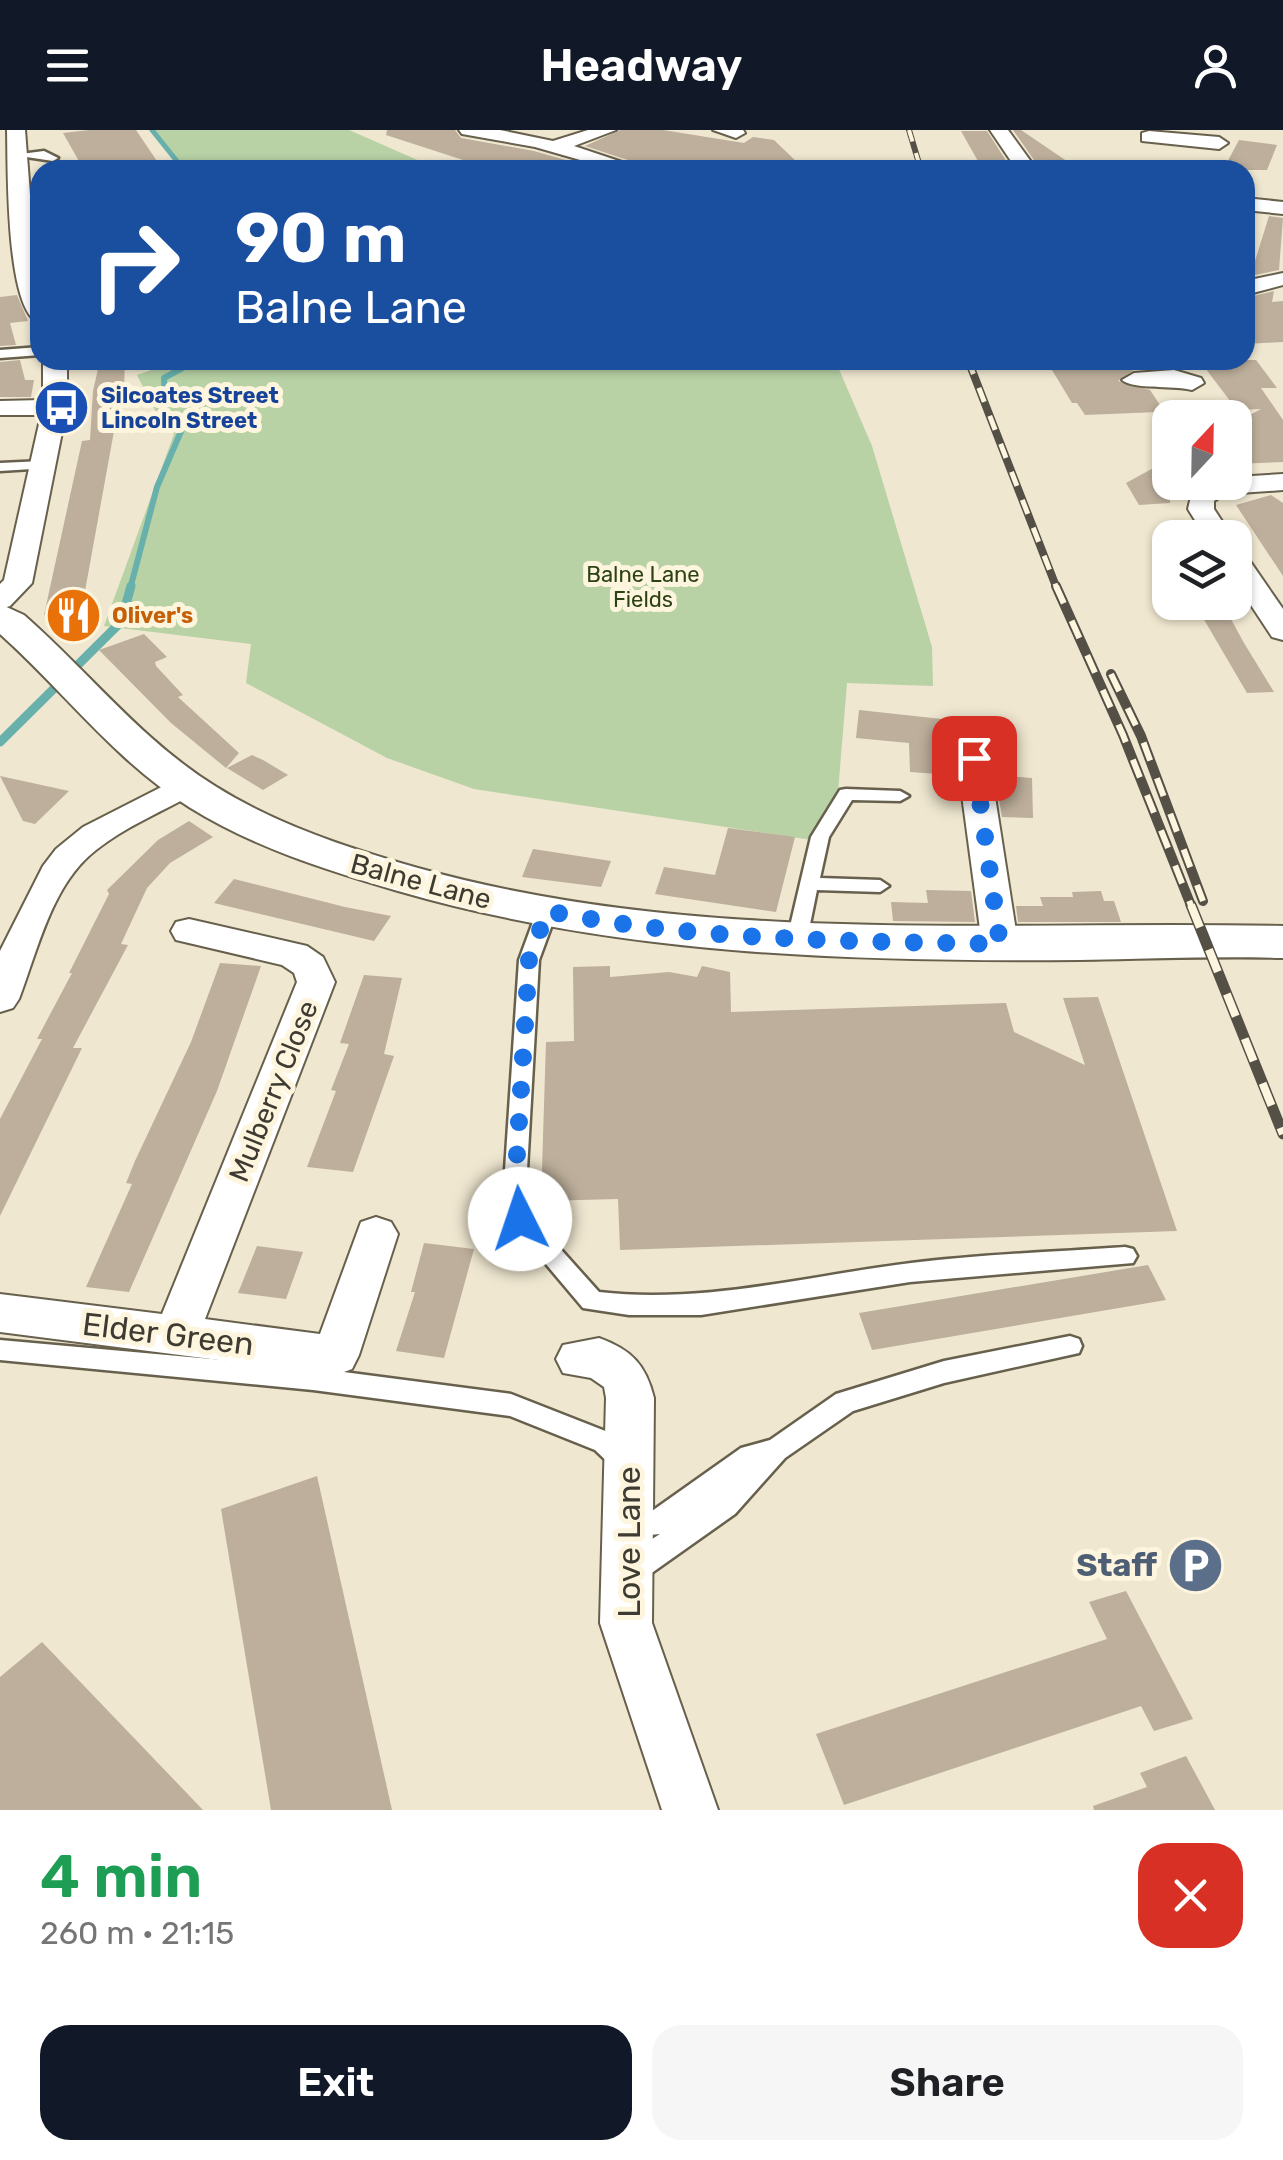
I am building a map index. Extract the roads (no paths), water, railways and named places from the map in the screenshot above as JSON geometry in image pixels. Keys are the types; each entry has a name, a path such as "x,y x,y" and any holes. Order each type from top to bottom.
{"street":[{"path":"468,130 607,160"},
{"path":"556,146 607,130"},
{"path":"999,130 1020,160"},
{"path":"1156,140 1220,137"},
{"path":"13,145 24,272 30,288"},
{"path":"1255,205 1283,208"},
{"path":"0,600 18,584 55,406 55,370"},
{"path":"1134,380 1176,373"},
{"path":"0,408 55,406"},
{"path":"1208,520 1201,509 1201,498 1219,486 1283,482"},
{"path":"1252,585 1283,631"},
{"name":"Balne Lane","path":"0,615 42,651 76,691 184,785 320,852 406,880 547,911 681,930 796,939 1000,944 1283,942"},
{"path":"974,758 1000,944"},
{"path":"0,999 48,886 66,860 83,843 184,785"},
{"name":"Mulberry Close","path":"176,1335 316,982 310,966 294,955 189,931"},
{"name":"Elder Green","path":"0,1312 336,1355 376,1234"},
{"name":"Love Lane","path":"579,1359 598,1358 625,1376 630,1398 626,1623 690,1810"}],"lane":[{"path":"13,145 53,158"},
{"path":"0,354 30,351"},
{"path":"0,467 44,465"},
{"path":"796,939 820,838 846,794 900,796"},
{"path":"808,884 880,886"},
{"path":"547,911 529,960 516,1170 520,1219 592,1301 622,1306 697,1306 768,1300 883,1277 1124,1256"},
{"path":"627,1580 648,1558 726,1506 776,1450 844,1402 944,1372 1070,1346"},
{"path":"0,1350 314,1378 511,1405 604,1442 629,1464"},
{"path":"628,1525 657,1523 750,1456 776,1450"}],"waterway":[{"path":"152,130 176,160"},
{"path":"165,415 164,378 179,370"},
{"path":"130,589 157,487 182,429 170,423"},
{"path":"0,742 121,622 131,586"}],"railway":[{"path":"909,130 918,160"},
{"path":"972,370 1057,589"},
{"path":"1056,586 1123,735 1192,908"},
{"path":"1111,674 1141,736 1203,901"},
{"path":"1191,905 1283,1134"}],"place":[{"name":"Silcoates Street Lincoln Street","path":"62,408"},
{"name":"Oliver's","path":"73,615"},
{"name":"Staff","path":"1196,1565"}],"park label":[{"name":"Balne Lane Fields","path":"643,586"}]}
